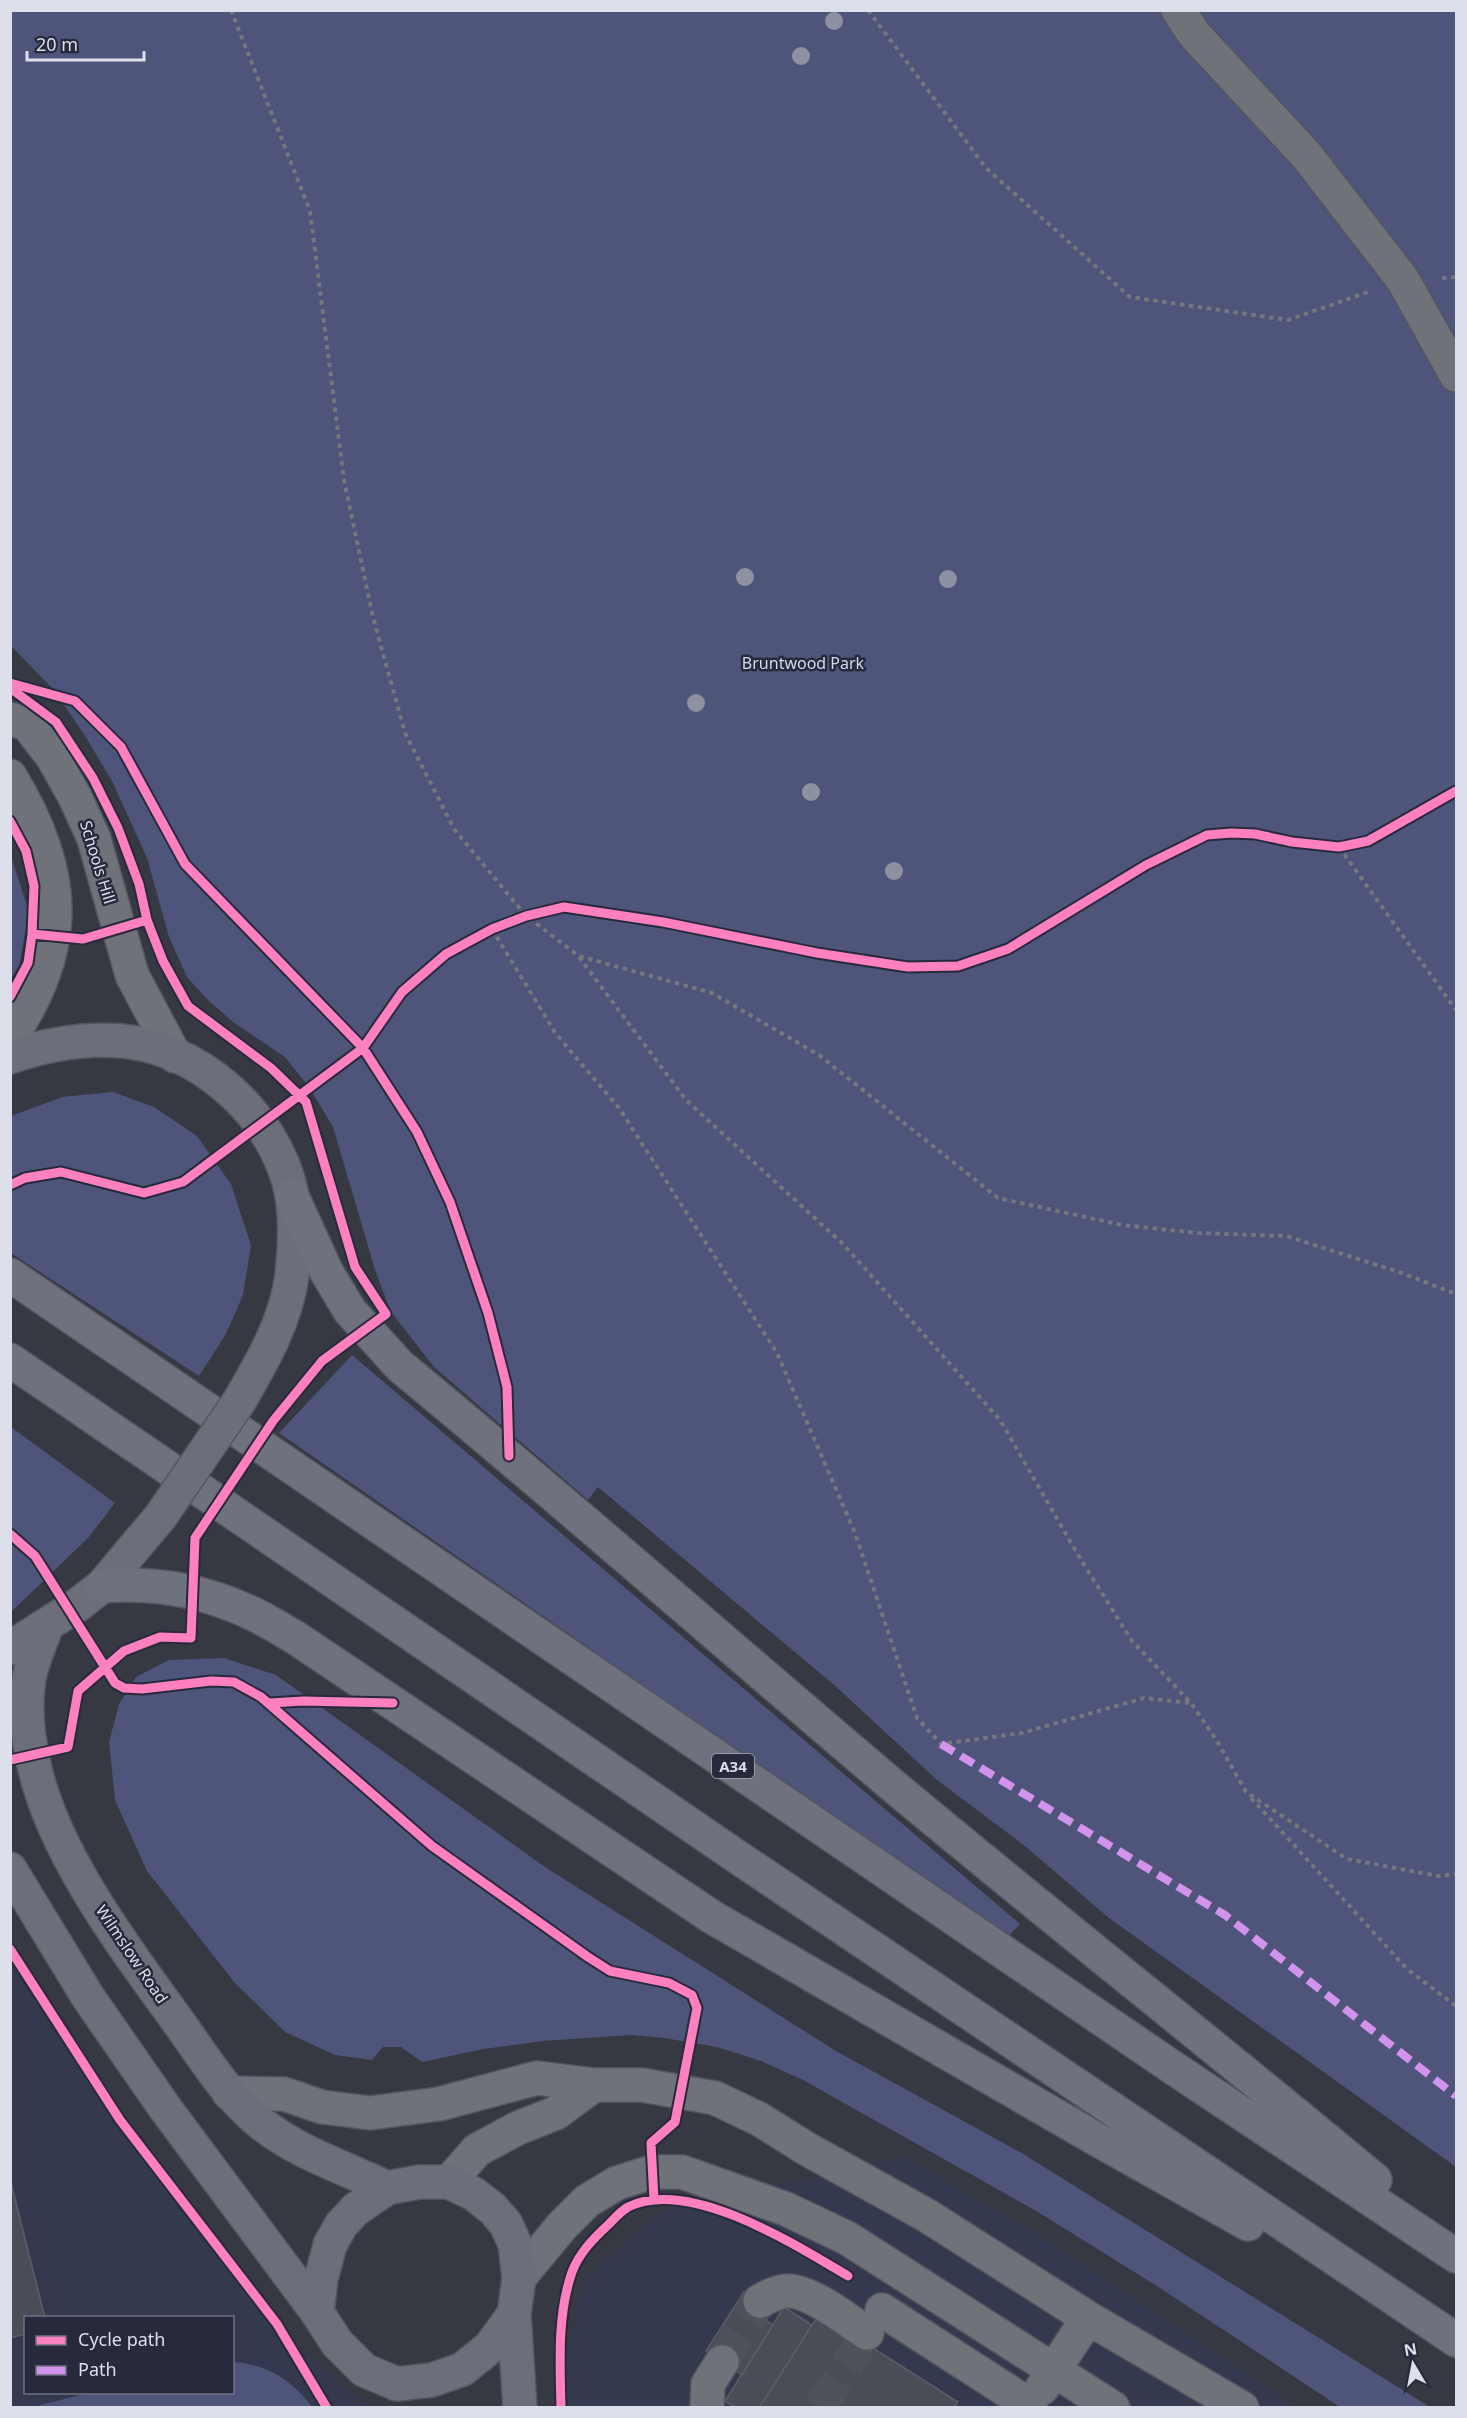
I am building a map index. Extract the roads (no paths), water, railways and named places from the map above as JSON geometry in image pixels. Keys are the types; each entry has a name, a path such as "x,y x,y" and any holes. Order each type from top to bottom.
{"highway":[{"path":"292,1196 326,1271 350,1311 400,1366 889,1782 1051,1917 1235,2063 1456,2248"},
{"name":"A34","path":"10,1275 1175,2069 1456,2256"},
{"path":"10,1360 756,1869 1456,2340"},
{"path":"102,1586 135,1583 165,1587 212,1597 248,1611 296,1638 712,1917 1088,2135 1456,2340"}],"main road":[{"path":"10,1058 39,1047 96,1040 124,1041 149,1046 201,1069 224,1085 259,1121 275,1147 292,1196 294,1240 292,1275 286,1308 266,1355 240,1400 161,1516 102,1586 46,1627 10,1648"},
{"name":"Wilmslow Road","path":"46,1627 29,1677 27,1715 32,1755 54,1826 77,1872 138,1965 229,2093 262,2125 308,2152 387,2188"},
{"path":"10,1869 88,1997 133,2062 317,2312 337,2343 364,2370 404,2396 432,2380 463,2369 489,2347 514,2314"},
{"path":"317,2312 321,2279 330,2245 335,2235 356,2209 387,2188 419,2182 449,2182 474,2194 493,2209 506,2224 515,2244 519,2278 514,2314 520,2408"}],"street":[{"path":"1178,10 1194,34 1307,156 1403,280 1456,375"},
{"name":"Schools Hill","path":"10,719 27,724 52,756 75,797 94,839 132,975 175,1056"},
{"path":"10,776 38,826 54,882 56,904 53,936 44,977 29,1010 10,1038"},
{"path":"229,2093 285,2094 322,2108 370,2113 439,2104 537,2078 594,2085 642,2085 682,2090 715,2098 759,2119 807,2149 926,2215 1088,2318 1242,2408"},
{"path":"449,2182 477,2150 518,2128 556,2113 594,2085"},
{"path":"519,2278 562,2226 587,2201 617,2183 652,2172 682,2172 786,2209 847,2238 1113,2408"},
{"path":"869,2330 904,2273"},
{"path":"760,2301 772,2294 790,2291 809,2296 869,2330 1031,2407 1088,2318"},
{"path":"707,2408 708,2384 722,2362"}],"tunnel":[{"path":"722,2362 760,2301"},
{"path":"820,2408 859,2346"}],"park label":[{"name":"Bruntwood Park","path":"803,663"}]}
